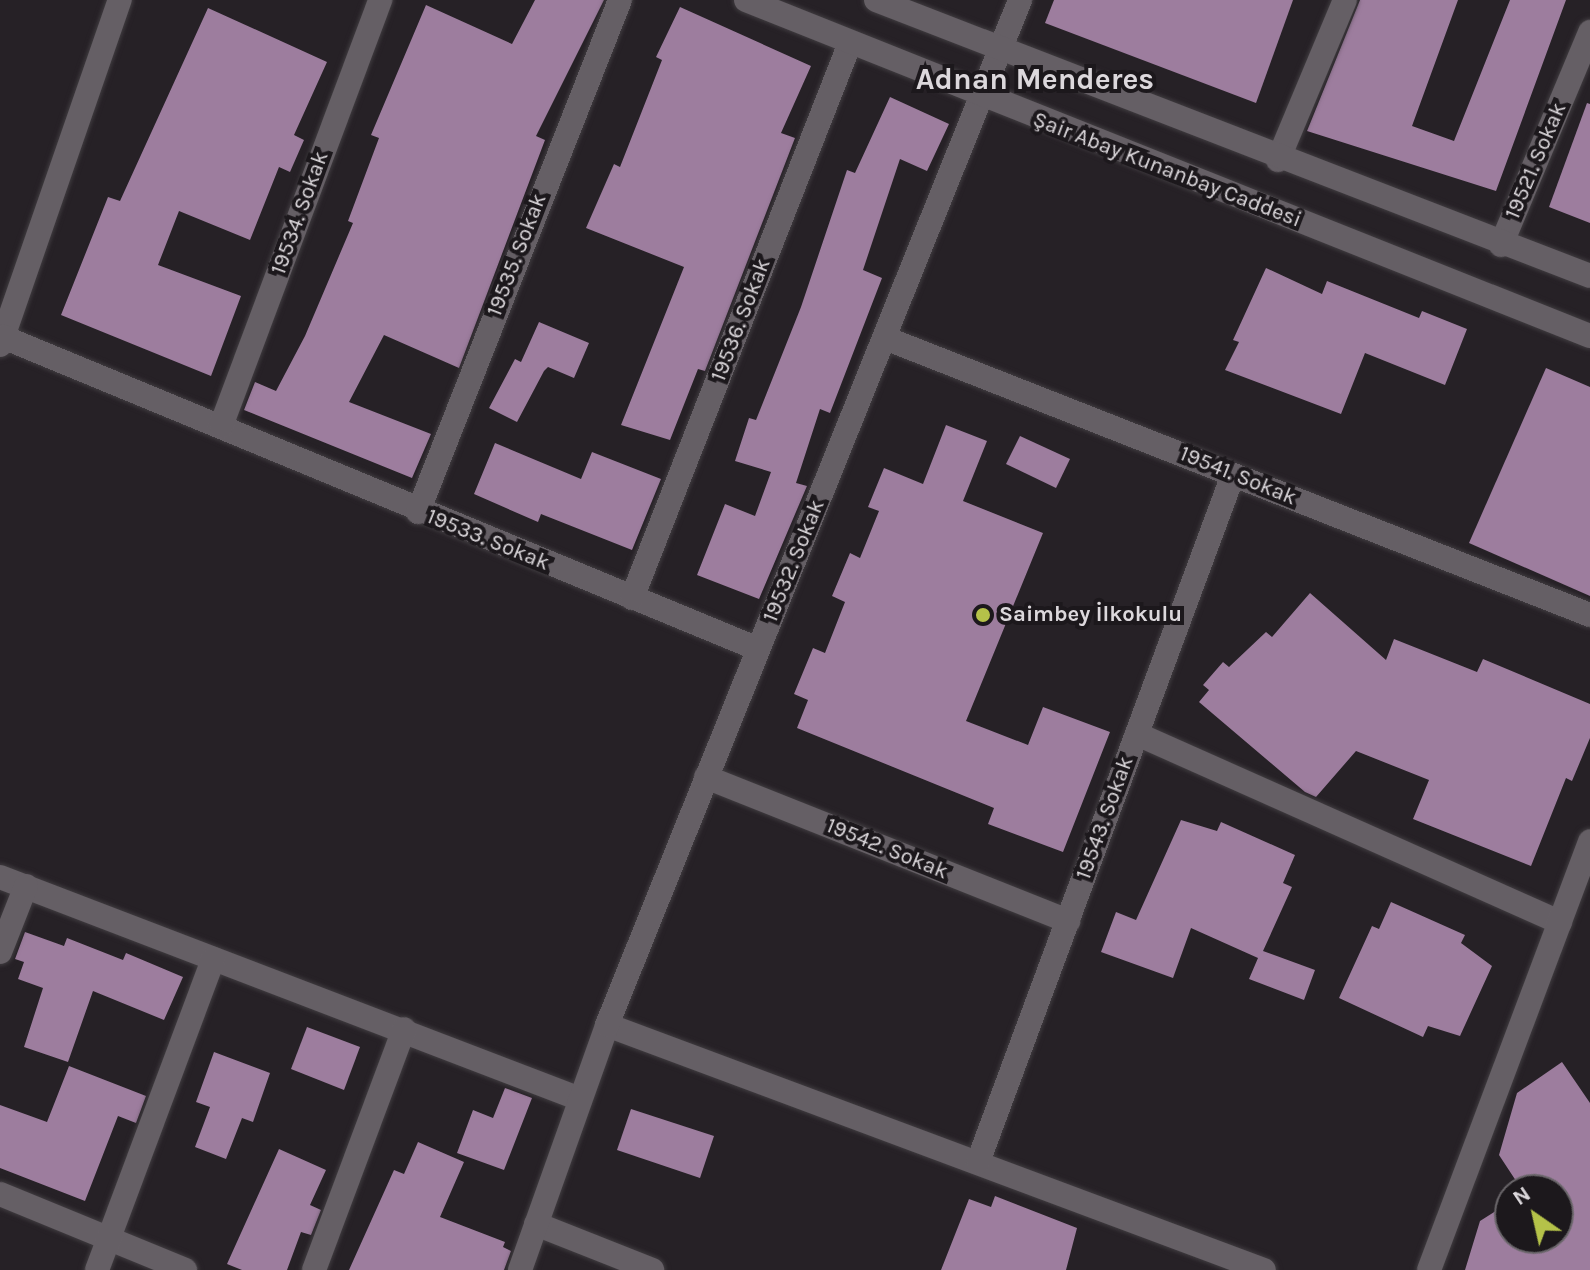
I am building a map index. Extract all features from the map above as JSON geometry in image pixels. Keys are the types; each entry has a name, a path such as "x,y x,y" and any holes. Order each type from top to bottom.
{"street":[{"path":"2,341 120,0"},
{"name":"19534. Sokak","path":"221,426 380,0"},
{"name":"19535. Sokak","path":"418,512 620,0"},
{"name":"Şair Abay Kunanbay Caddesi","path":"746,0 984,98 1590,336"},
{"path":"876,0 1278,160 1590,276"},
{"name":"19532. Sokak","path":"520,1270 607,1025 984,98 997,50 1020,0"},
{"path":"1278,160 1345,0"},
{"name":"19521. Sokak","path":"1501,245 1590,32"},
{"name":"19536. Sokak","path":"632,598 850,43"},
{"name":"19541. Sokak","path":"885,338 1590,615"},
{"name":"19533. Sokak","path":"2,341 221,426 418,512 758,649"},
{"name":"19543. Sokak","path":"978,1162 1233,475"},
{"path":"1137,734 1560,922"},
{"name":"19542. Sokak","path":"706,777 1068,921"},
{"path":"1429,1270 1590,841"},
{"path":"0,877 404,1029 580,1099"},
{"path":"0,952 26,886"},
{"path":"97,1270 213,959"},
{"path":"607,1025 1264,1270"},
{"path":"314,1270 404,1029"},
{"path":"0,1194 185,1270"},
{"path":"536,1224 652,1270"}],"building":[{"path":"535,0 604,0 536,136 545,140 459,368 384,335 349,402 431,434 412,478 244,410 255,382 276,391 305,336 353,223 348,221 379,138 371,135 426,5 512,44"},
{"path":"1054,0 1293,0 1256,103 1045,23"},
{"path":"1360,0 1458,0 1412,126 1454,141 1510,0 1566,0 1496,191 1307,131"},
{"path":"680,7 811,66 781,133 795,138 705,371 698,369 670,440 621,425 684,267 586,228 614,164 620,167 662,60 656,57"},
{"path":"208,8 327,62 294,135 304,140 290,172 279,167 250,240 179,211 158,265 241,296 211,376 61,315 108,197 120,201"},
{"path":"890,97 949,124 927,171 900,159 863,270 882,278 830,413 820,409 796,483 807,486 759,599 697,575 725,504 755,516 771,472 735,461 749,418 756,420 801,307 847,170 855,173"},
{"path":"1587,103 1590,104 1590,223 1549,207"},
{"path":"1266,268 1322,294 1327,281 1419,318 1422,311 1467,329 1445,385 1365,353 1341,414 1225,370 1239,342 1233,340"},
{"path":"539,322 589,343 574,378 548,367 544,371 517,422 489,408 515,359 521,362"},
{"path":"1546,368 1590,387 1590,596 1469,543"},
{"path":"946,425 987,441 963,501 1043,533 966,721 1028,745 1043,707 1110,732 1063,852 988,824 994,808 797,728 808,700 794,694 813,648 825,653 845,602 832,596 850,553 860,558 879,511 868,507 884,468 923,484"},
{"path":"1020,436 1070,459 1056,488 1006,464"},
{"path":"495,443 581,479 592,452 661,479 632,550 541,514 538,522 474,494"},
{"path":"1310,593 1386,660 1394,639 1477,672 1483,659 1590,704 1590,738 1572,781 1566,778 1531,866 1413,819 1429,780 1356,751 1316,797 1305,792 1199,702 1209,690 1203,685 1223,662 1229,667 1266,632 1272,637"},
{"path":"1181,820 1217,831 1221,822 1295,855 1283,883 1292,887 1263,951 1315,970 1304,1000 1249,979 1258,958 1191,928 1173,978 1101,952 1116,912 1136,920"},
{"path":"1391,902 1465,935 1461,943 1492,966 1460,1036 1428,1026 1423,1037 1339,998 1372,926 1379,929"},
{"path":"25,932 64,946 67,938 123,960 126,953 183,977 164,1020 93,991 68,1062 24,1047 43,988 18,979 24,962 15,959"},
{"path":"307,1027 360,1047 344,1090 291,1069"},
{"path":"214,1052 270,1073 253,1122 242,1118 226,1159 195,1147 210,1107 196,1102"},
{"path":"1562,1062 1590,1103 1590,1270 1465,1270 1480,1221 1494,1212 1494,1254 1574,1254 1574,1174 1511,1174 1499,1155 1517,1093"},
{"path":"69,1066 146,1096 136,1123 118,1116 85,1201 0,1168 0,1105 47,1122"},
{"path":"505,1088 532,1098 504,1170 457,1153 473,1110 493,1118"},
{"path":"631,1109 714,1136 700,1178 617,1150"},
{"path":"418,1142 464,1162 440,1217 505,1242 503,1247 511,1251 504,1270 349,1270 394,1170 404,1174"},
{"path":"279,1149 326,1170 310,1205 321,1210 311,1235 301,1232 287,1270 242,1270 227,1264"},
{"path":"995,1196 1077,1228 1066,1270 941,1270 969,1199 991,1207"}],"place":[{"name":"Saimbey İlkokulu","path":"983,615"}],"district":[{"name":"Adnan Menderes","path":"1035,79"}]}
